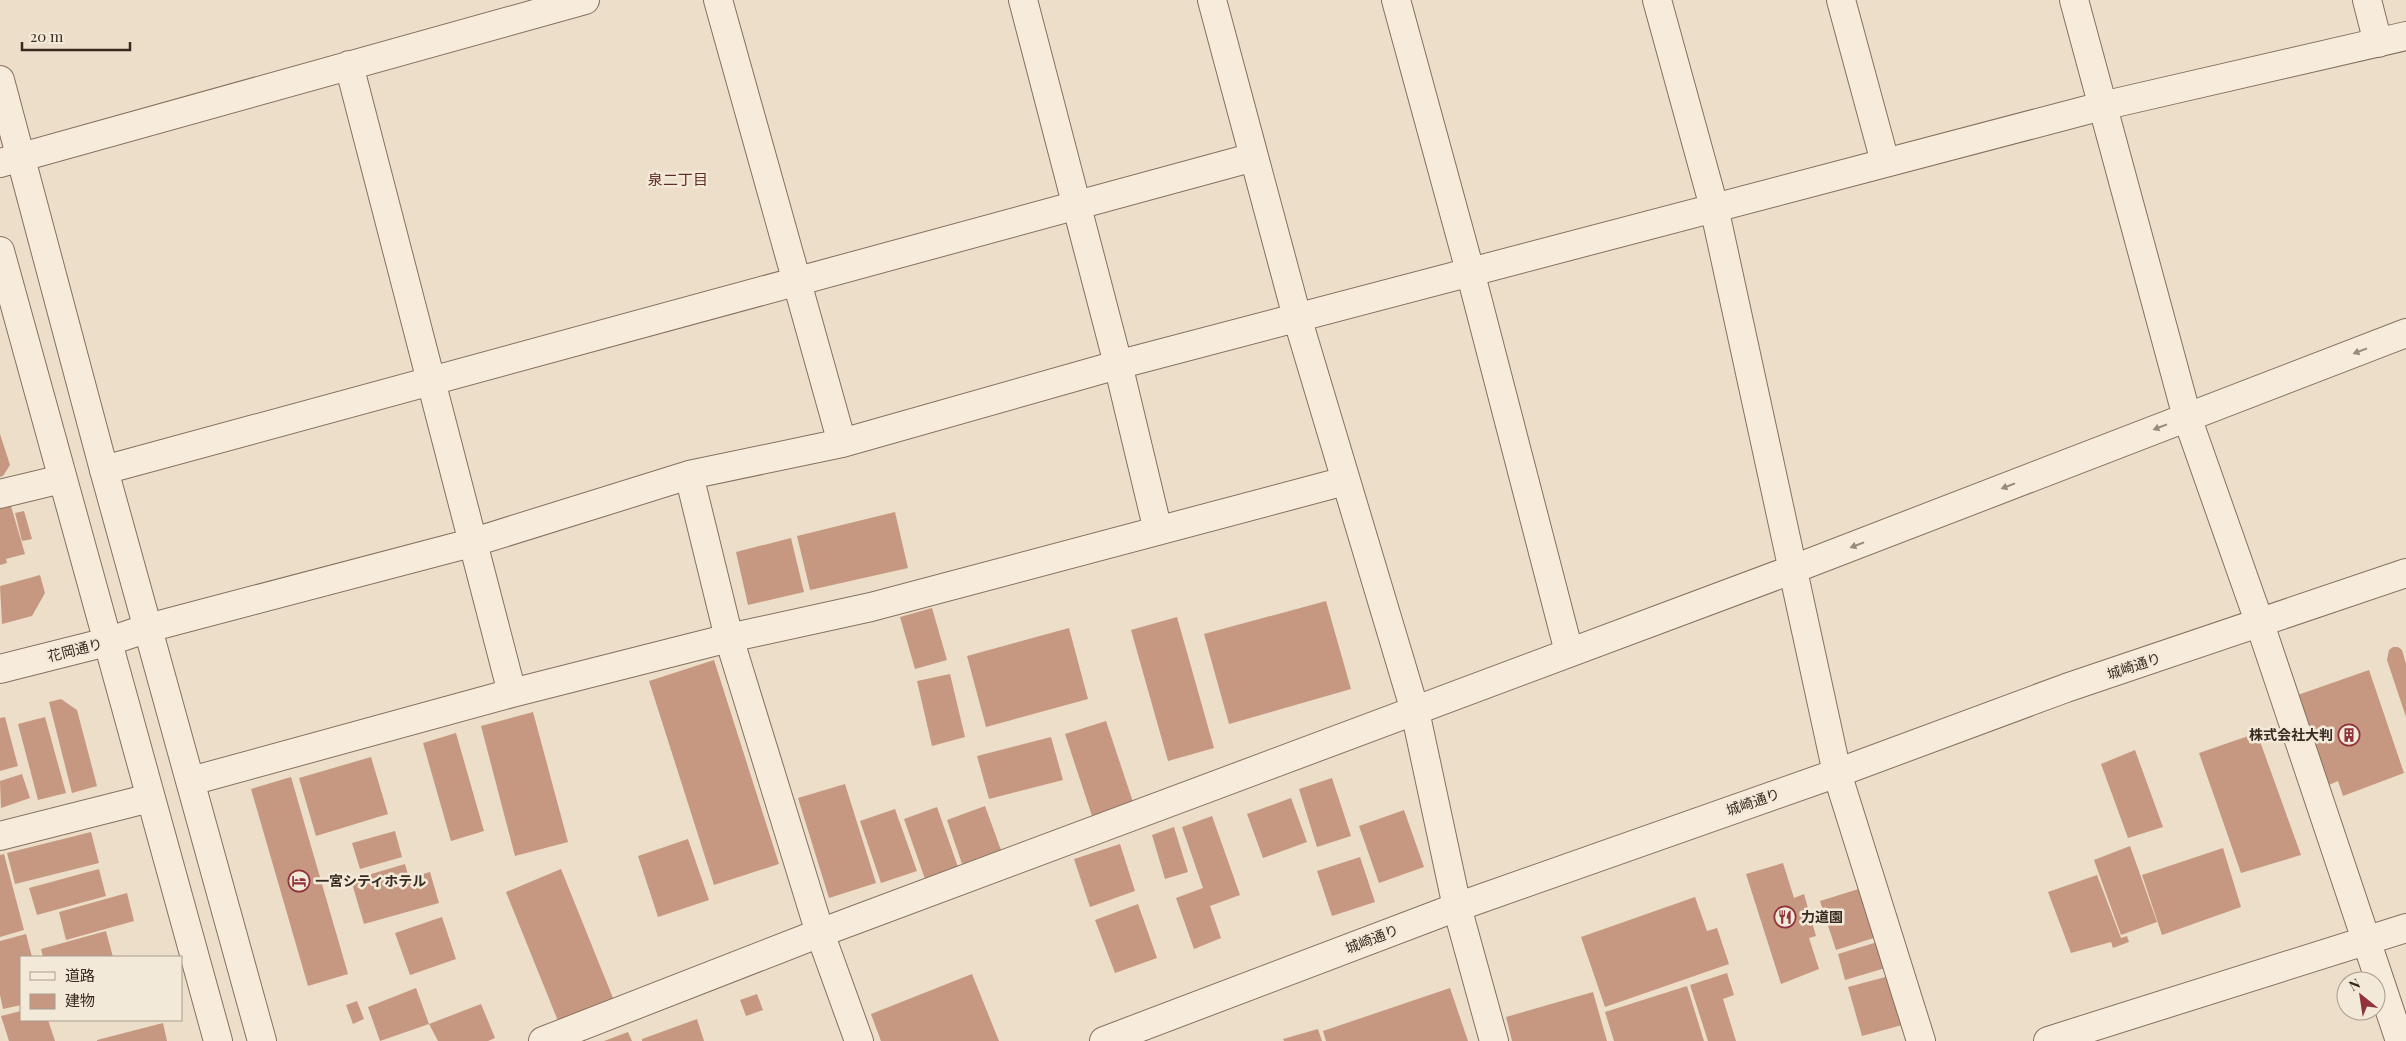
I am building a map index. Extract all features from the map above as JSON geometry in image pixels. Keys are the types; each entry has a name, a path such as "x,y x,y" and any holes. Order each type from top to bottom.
{"street":[{"path":"718,0 798,280 842,443"},
{"path":"1023,0 1158,531"},
{"path":"1212,0 1297,318 1414,711 1457,906 1494,1041"},
{"path":"1396,0 1470,271 1569,652"},
{"path":"1657,0 1714,207 1837,773 1921,1041"},
{"path":"1841,0 1885,162"},
{"path":"2074,0 2187,417 2260,624 2400,1041"},
{"path":"2367,0 2378,43"},
{"path":"10,160 568,2"},
{"name":"花岡通り","path":"0,669 107,642 148,628 471,543 689,474 842,443 1116,365 1885,162 2102,106 2406,36"},
{"path":"349,65 471,543 512,693"},
{"path":"0,80 10,160 104,470 262,1041"},
{"path":"104,470 1254,157"},
{"path":"0,251 218,1041"},
{"path":"543,1041 820,933 1792,570 2406,333"},
{"path":"689,474 729,638 820,933 859,1041"},
{"path":"0,494 62,479"},
{"path":"190,782 512,693 729,638 871,607 1345,481"},
{"name":"城崎通り","path":"1104,1041 1457,906 1837,773 2066,688 2260,624 2406,573"},
{"path":"0,836 150,798"},
{"path":"2048,1041 2367,942 2406,928"}],"building":[{"path":"0,434 10,465 3,476 0,477"},
{"path":"11,506 25,554 6,559 7,563 0,565 0,509"},
{"path":"24,511 32,539 22,541 15,513"},
{"path":"895,512 908,568 810,590 797,536"},
{"path":"791,538 804,592 748,605 736,552"},
{"path":"40,575 45,593 32,616 2,624 0,586"},
{"path":"1326,601 1351,689 1229,724 1204,634"},
{"path":"932,608 947,660 915,669 900,617"},
{"path":"1177,617 1214,748 1168,761 1131,630"},
{"path":"1069,628 1088,699 986,727 967,656"},
{"path":"2393,647 2398,647 2402,650 2406,664 2406,717 2387,660 2389,650"},
{"path":"714,660 779,864 714,885 649,681"},
{"name":"株式会社大判","path":"2369,670 2404,773 2343,796 2338,781 2324,787 2292,697"},
{"path":"950,674 965,737 932,746 917,681"},
{"path":"61,699 77,710 97,786 72,793 49,702"},
{"path":"533,712 568,842 515,856 481,726"},
{"path":"5,717 18,766 0,771 0,718"},
{"path":"45,717 66,793 38,800 18,724"},
{"path":"1106,721 1133,802 1092,816 1065,734"},
{"path":"456,733 484,831 451,841 423,743"},
{"path":"2257,733 2301,855 2241,873 2199,753"},
{"path":"1051,737 1063,780 989,799 977,756"},
{"path":"2135,750 2163,827 2128,838 2101,764"},
{"path":"371,757 388,814 316,836 299,778"},
{"path":"22,774 30,798 1,808 0,781"},
{"name":"一宮シティホテル","path":"291,777 348,974 308,986 251,789"},
{"path":"1332,778 1351,836 1317,847 1299,789"},
{"path":"845,784 876,883 829,898 798,798"},
{"path":"1291,798 1307,842 1263,858 1247,814"},
{"path":"985,806 1001,850 962,864 947,820"},
{"path":"937,807 958,867 925,879 904,819"},
{"path":"895,809 917,871 881,883 860,821"},
{"path":"1404,810 1424,867 1379,883 1359,826"},
{"path":"1212,816 1240,895 1210,906 1221,938 1194,949 1176,898 1203,888 1182,827"},
{"path":"1174,827 1188,872 1165,879 1152,835"},
{"path":"395,831 402,857 360,869 352,843"},
{"path":"91,832 99,863 15,884 7,853"},
{"path":"688,839 709,900 658,917 638,856"},
{"path":"1120,844 1135,891 1090,907 1074,859"},
{"path":"2130,846 2157,922 2121,935 2094,860"},
{"path":"2223,848 2241,907 2162,935 2142,875"},
{"path":"4,854 24,930 0,937 0,855"},
{"path":"1360,857 1375,902 1332,916 1317,871"},
{"name":"力道園","path":"1783,863 1794,898 1804,894 1816,936 1809,938 1819,969 1781,984 1746,874"},
{"path":"405,864 409,878 430,872 439,903 364,924 351,880"},
{"path":"99,869 106,896 37,915 29,888"},
{"path":"561,869 613,998 558,1021 506,892"},
{"path":"2097,875 2121,938 2127,936 2129,942 2113,948 2111,942 2071,953 2048,892"},
{"path":"1865,887 1880,936 1836,950 1820,901"},
{"path":"127,893 134,921 66,940 59,912"},
{"path":"1695,897 1707,931 1717,928 1729,964 1605,1007 1581,937"},
{"path":"1138,904 1157,958 1115,973 1095,920"},
{"path":"442,917 456,959 410,975 395,933"},
{"path":"106,931 113,956 43,956 41,949"},
{"path":"26,934 32,956 20,956 20,1005 3,1009 0,995 0,941"},
{"path":"1884,940 1892,966 1845,980 1838,954"},
{"path":"1727,973 1734,995 1723,999 1736,1041 1708,1041 1690,985"},
{"path":"972,974 999,1041 881,1041 871,1014"},
{"path":"1893,975 1906,1024 1862,1036 1848,987"},
{"path":"1687,986 1704,1041 1614,1041 1605,1012"},
{"path":"416,988 429,1024 380,1041 368,1007"},
{"path":"1450,988 1468,1041 1326,1041 1323,1031"},
{"path":"1593,992 1607,1041 1512,1041 1506,1017"},
{"path":"757,994 763,1010 746,1016 740,1000"},
{"path":"357,1001 364,1019 353,1024 346,1005"},
{"path":"481,1004 495,1038 488,1041 438,1041 429,1024"},
{"path":"20,1011 20,1021 48,1021 55,1041 9,1041 1,1016"},
{"path":"697,1019 704,1041 642,1041 642,1039"},
{"path":"163,1023 167,1041 97,1041 97,1040"},
{"path":"1318,1029 1322,1041 1284,1041 1283,1039"},
{"path":"628,1032 632,1041 604,1041"}],"place":[{"name":"株式会社大判","path":"2349,735"},
{"name":"一宮シティホテル","path":"299,881"},
{"name":"力道園","path":"1785,917"}],"district":[{"name":"泉二丁目","path":"678,180"}]}
